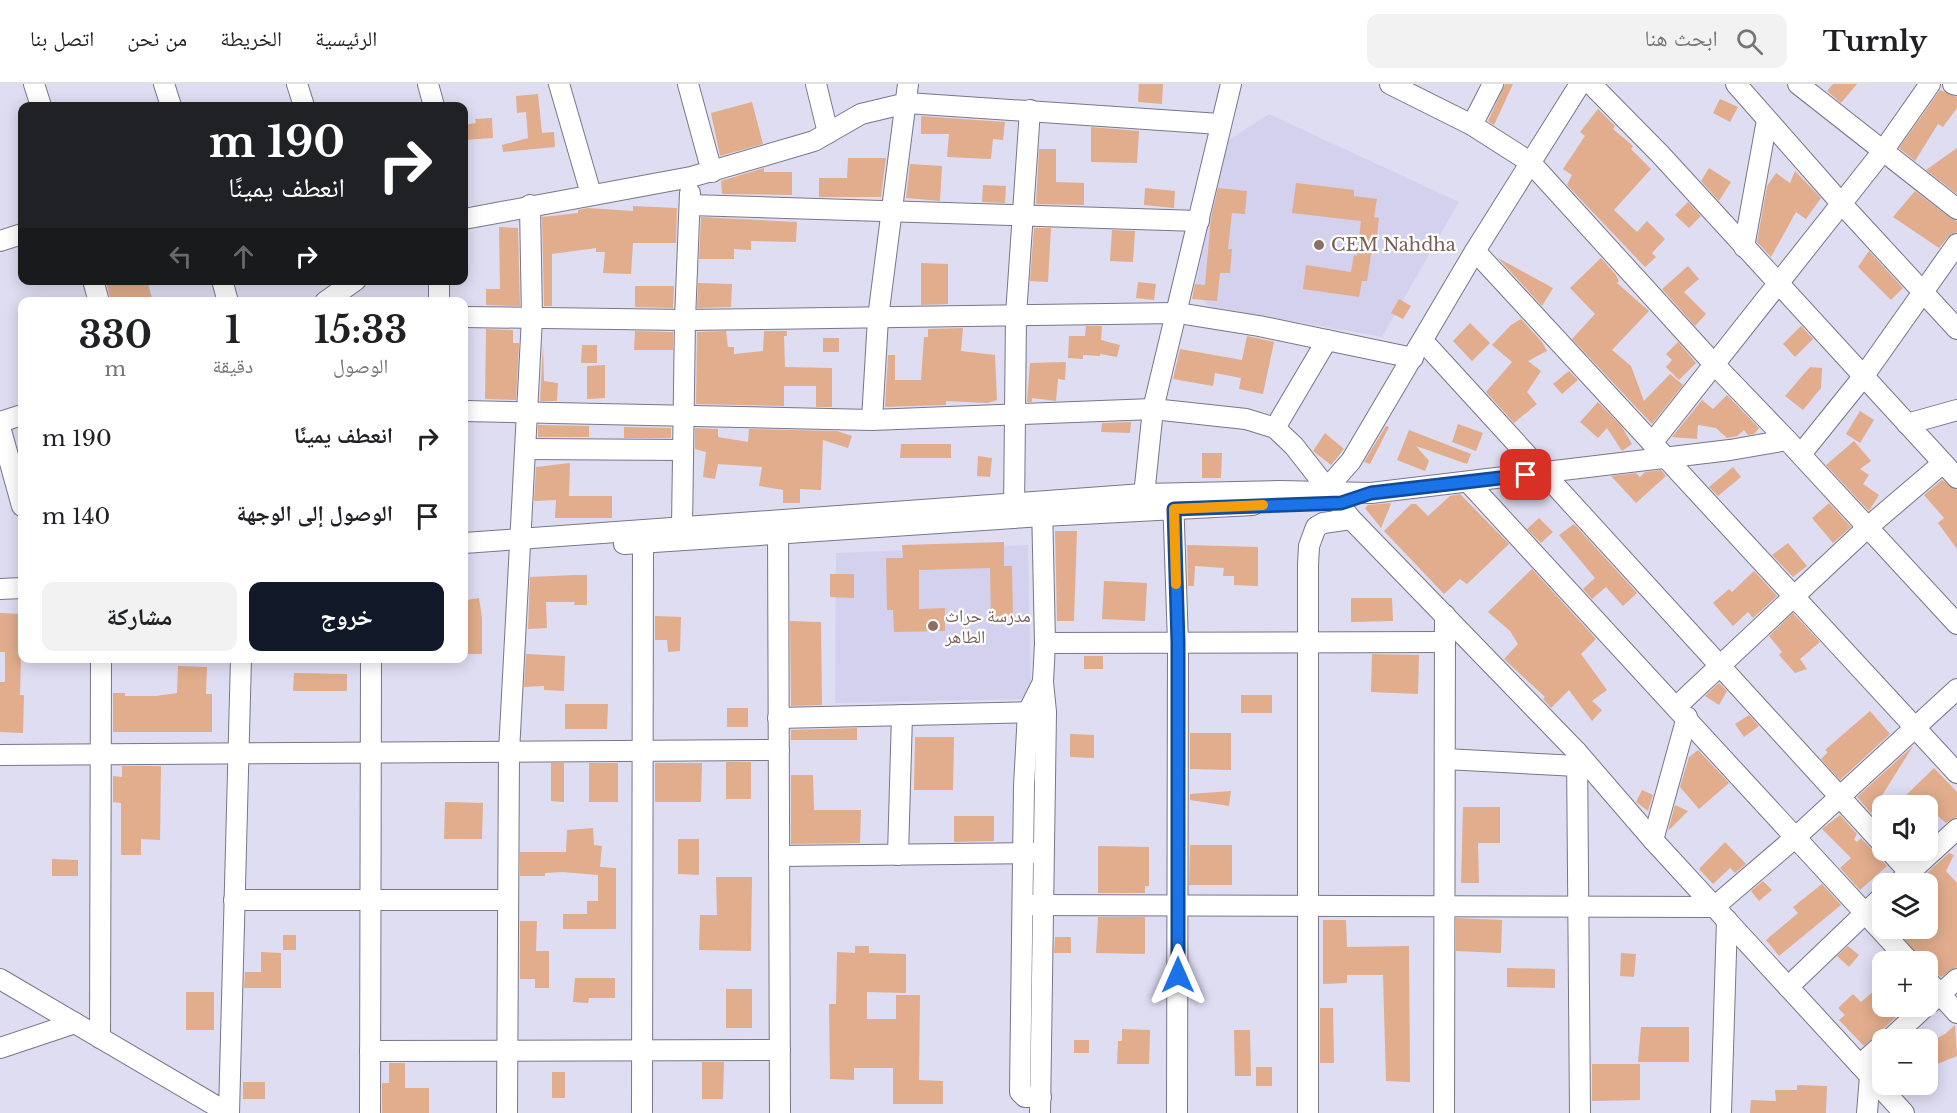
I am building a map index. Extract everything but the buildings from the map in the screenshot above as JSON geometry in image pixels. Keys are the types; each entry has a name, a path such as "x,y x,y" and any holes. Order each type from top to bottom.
{"street":[{"path":"34,84 40,102"},
{"path":"164,84 170,102"},
{"path":"297,84 303,102"},
{"path":"428,84 431,102"},
{"path":"559,84 591,194"},
{"path":"688,84 712,172"},
{"path":"816,84 828,133"},
{"path":"1143,502 1153,409 1178,313 1231,84"},
{"path":"1390,84 1472,125 1530,162 1713,363 1801,454 1957,624"},
{"path":"1472,125 1494,84"},
{"path":"1308,1113 1308,565 1312,534 1339,501 1351,461 1475,251 1580,84"},
{"path":"1591,84 1660,154 1957,478"},
{"path":"1736,84 1840,202 1957,329"},
{"path":"1798,84 1957,208"},
{"path":"1658,450 1713,363 1883,151 1930,84"},
{"path":"872,420 878,318 908,94"},
{"path":"468,213 530,205 712,172 797,147 861,114 908,94 1030,110 1220,124"},
{"path":"1014,510 1016,315 1030,110"},
{"path":"1744,247 1767,120"},
{"path":"682,526 685,320 691,177"},
{"path":"507,1113 509,752 532,318 530,205"},
{"path":"690,205 1198,221"},
{"path":"0,241 18,235"},
{"path":"1801,454 1863,377 1957,244"},
{"path":"1475,251 1793,599 1957,773"},
{"path":"332,297 348,285"},
{"path":"468,318 685,320 1178,313 1259,326 1413,358"},
{"path":"1275,428 1327,340"},
{"path":"1423,341 1872,832"},
{"path":"468,411 872,420 1153,409 1246,419 1275,428 1339,501 1904,1113"},
{"path":"1907,424 1957,410"},
{"path":"0,422 18,416"},
{"path":"0,427 18,485"},
{"path":"468,555 519,546 643,536 1174,501 1280,491 1339,501 1371,493 1469,483 1544,472 1658,450 1730,450 1787,440"},
{"path":"526,449 682,450"},
{"path":"1653,840 1682,712 1720,666 1868,527 1943,463"},
{"path":"1469,483 1797,836 1900,951"},
{"path":"1174,501 1178,643 1177,1113"},
{"path":"1040,1105 1033,905 1024,853 1037,712 1043,682 1045,643 1042,508"},
{"path":"643,536 682,526 777,527"},
{"path":"777,527 780,1113"},
{"path":"642,1113 645,751 643,536"},
{"path":"468,543 519,546"},
{"path":"0,576 18,575"},
{"path":"0,590 18,588"},
{"path":"1444,1113 1445,615"},
{"path":"1045,643 1444,642"},
{"path":"100,1038 101,663"},
{"path":"0,979 229,1113 241,663"},
{"path":"370,1113 371,663"},
{"path":"1721,1113 1720,914 1839,796 1917,728 1957,689"},
{"path":"778,718 1037,712"},
{"path":"1033,905 1044,853 1037,712"},
{"path":"898,855 902,715"},
{"path":"0,755 779,750"},
{"path":"1444,759 1577,759"},
{"path":"1577,759 1580,1113"},
{"path":"1909,873 1957,829"},
{"path":"779,856 1044,853"},
{"path":"234,900 508,900"},
{"path":"1033,905 1580,906 1720,914"},
{"path":"1788,987 1872,906"},
{"path":"1938,992 1957,979"},
{"path":"1938,1002 1957,1013"},
{"path":"1899,1029 1911,1017"},
{"path":"0,1048 75,1023"},
{"path":"370,1050 780,1050"},
{"path":"1867,1113 1865,1070 1872,1060"}],"shaded area":[{"name":"CEM Nahdha","path":"1269,114 1459,202 1382,337 1208,306 1195,289 1223,144"},
{"name":"مدرسة حراث الطاهر","path":"1028,545 1031,699 835,703 836,553"}],"slow traffic":[{"path":"1176,584 1174,509 1263,505"}],"place":[{"name":"CEM Nahdha","path":"1319,245"},
{"name":"مدرسة حراث الطاهر","path":"933,626"}],"route":[{"path":"1178,975 1178,643 1174,509 1341,503 1357,500 1371,493 1526,475"}]}
